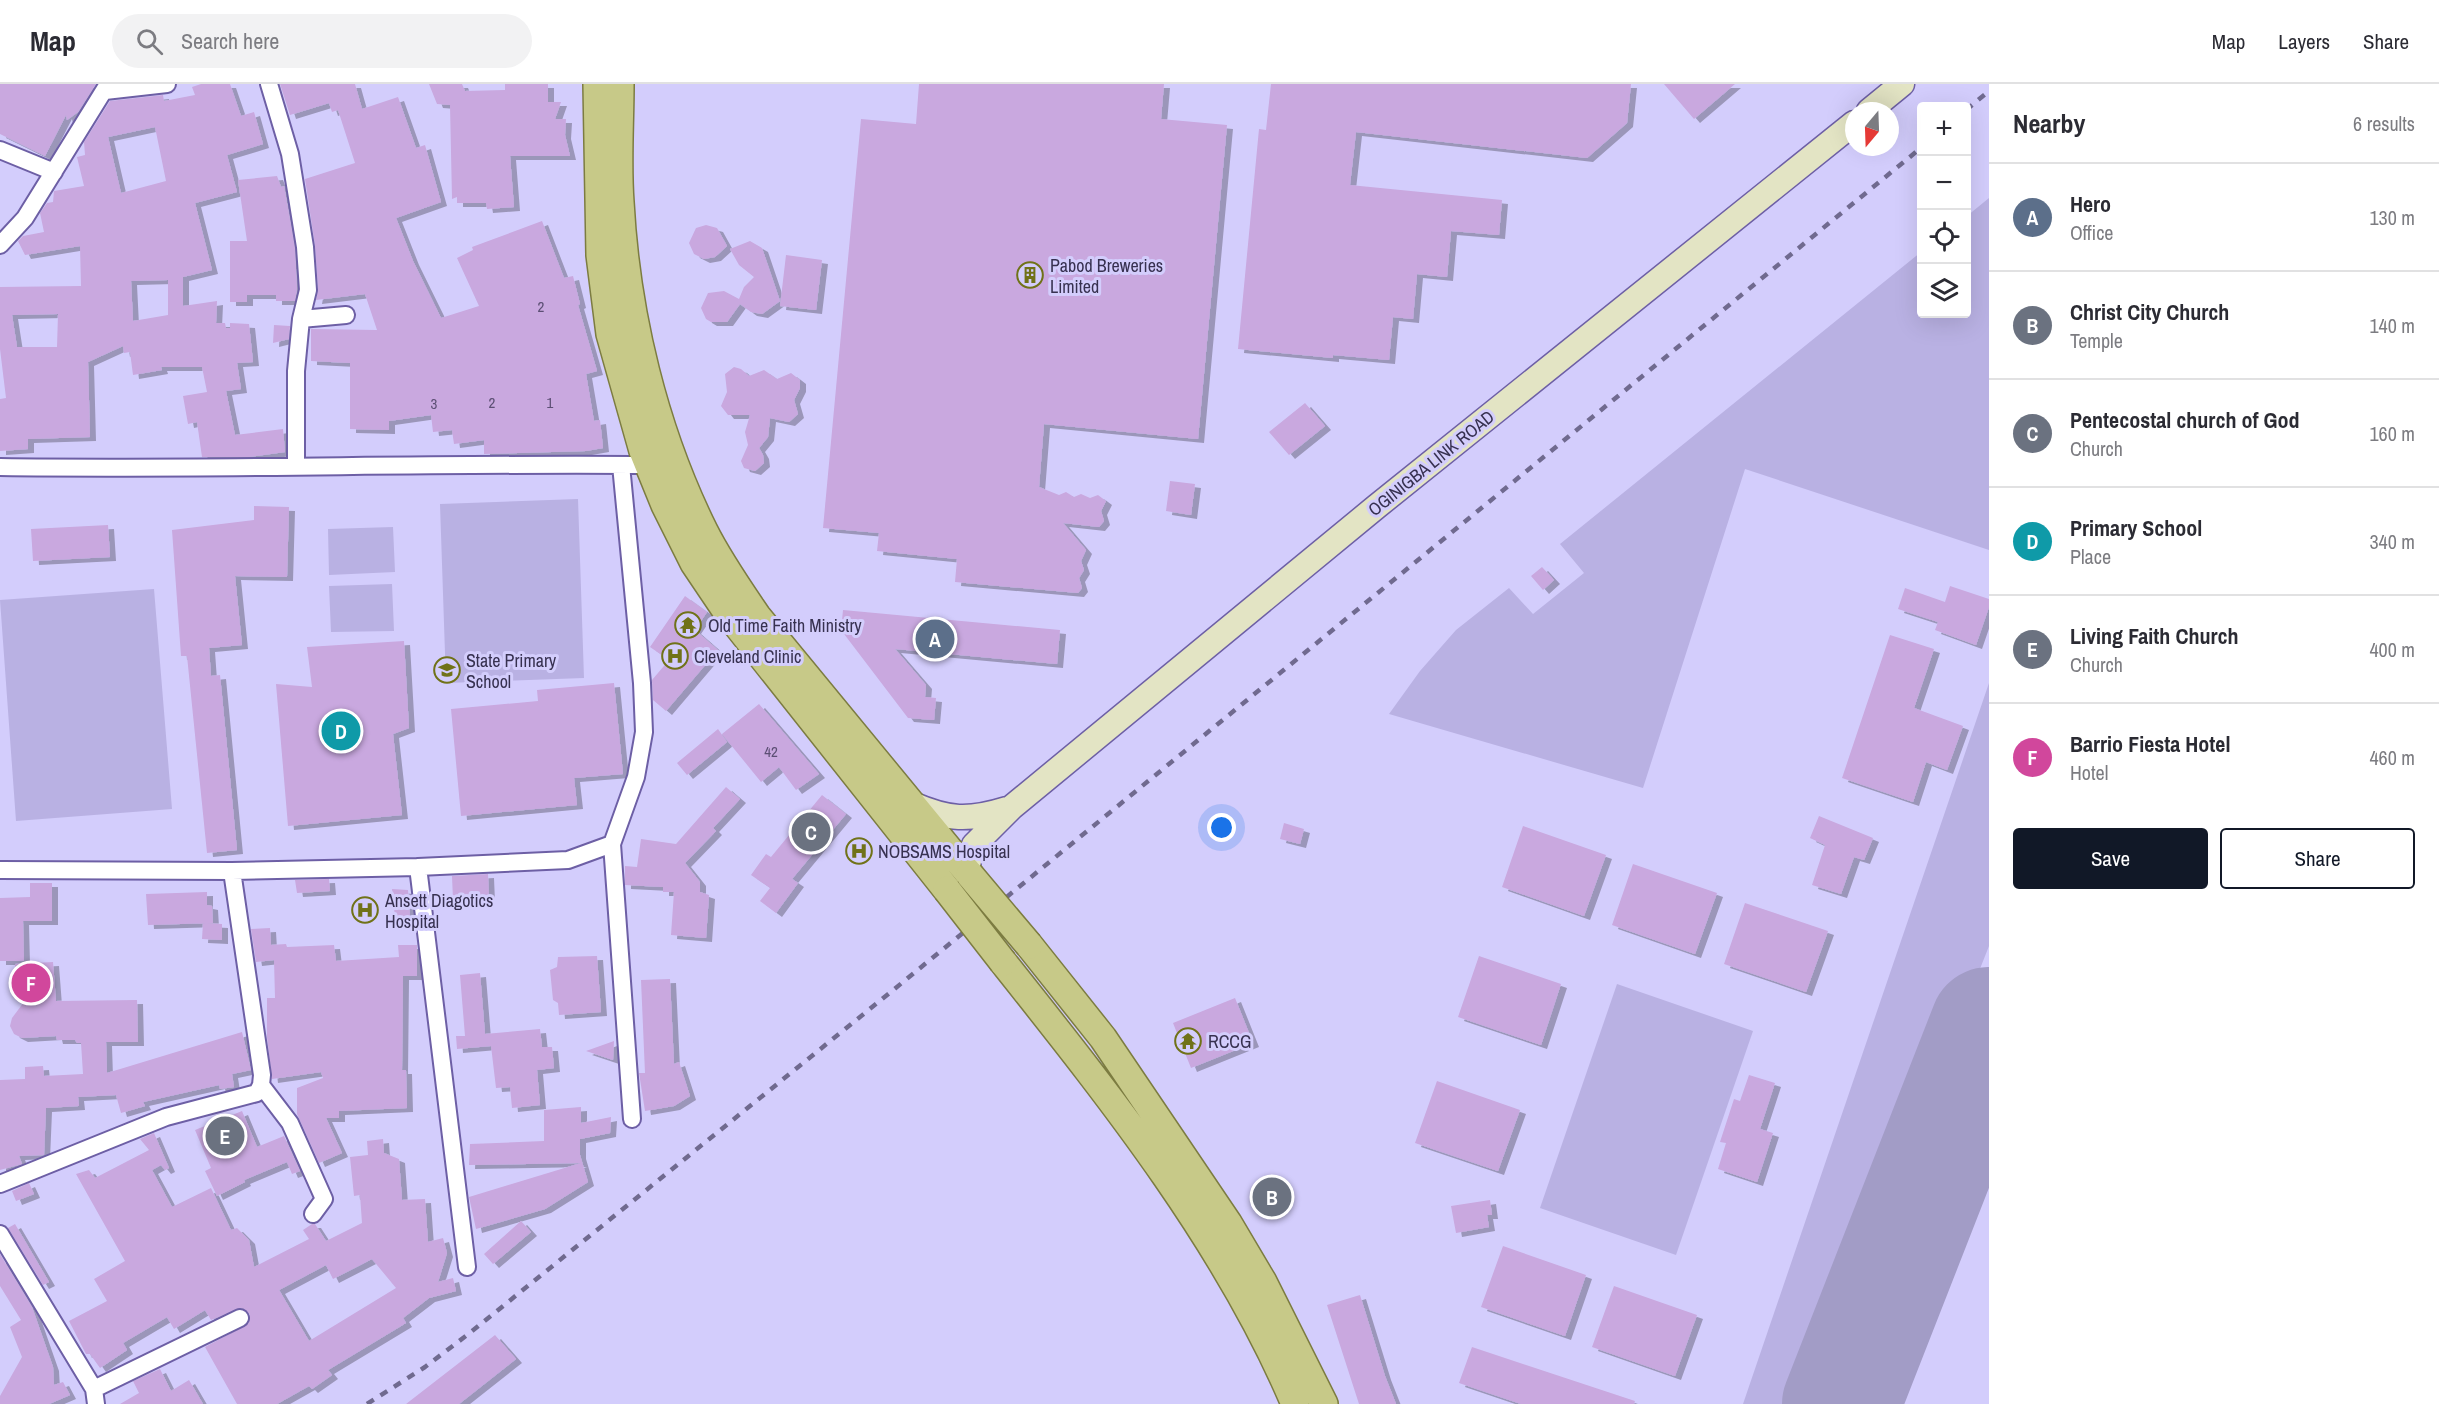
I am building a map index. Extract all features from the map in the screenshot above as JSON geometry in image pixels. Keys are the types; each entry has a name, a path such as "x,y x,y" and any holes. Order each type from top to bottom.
{"main road":[{"path":"597,84 600,255 610,334 649,465 664,505 694,563 729,615 1124,1117 1166,1178 1260,1332 1295,1404"},
{"path":"620,84 620,201 629,285 646,368 685,488 724,566 757,616 1103,1038 1228,1223 1263,1282 1324,1404"}],"street":[{"path":"0,245 25,218 106,88 167,84"},
{"path":"269,84 286,133 305,247 308,290 301,319 296,371 296,466"},
{"path":"1880,102 1902,84"},
{"name":"OGINIGBA LINK ROAD","path":"968,872 974,845 1012,807 1376,507 1845,130"},
{"path":"0,150 54,172"},
{"path":"301,319 346,315"},
{"path":"621,465 642,683 644,732 636,777 612,844 632,1119"},
{"path":"0,467 227,469 296,466 649,465"},
{"path":"912,804 958,819 987,815 1012,807"},
{"path":"0,870 232,871 418,867 568,860 612,844"},
{"path":"418,867 467,1267"},
{"path":"232,871 261,1084 290,1123 324,1199 313,1214"},
{"path":"0,1184 166,1117 257,1093 261,1084"},
{"path":"0,1234 95,1397 240,1318"}],"shaded area":[{"path":"1989,198 1989,550 1745,469 1643,788 1389,714 1420,671 1456,630 1509,588 1533,614 1584,573 1560,544 1917,255 1917,318 1971,318 1971,213"},
{"path":"578,499 584,678 446,683 440,504"},
{"path":"393,527 395,572 329,575 328,529"},
{"path":"392,584 394,631 331,632 329,586"},
{"path":"154,589 172,809 16,821 0,600"},
{"path":"1989,683 1989,946 1808,1404 1743,1404"},
{"path":"1617,984 1753,1031 1676,1255 1540,1208"}],"building":[{"path":"0,84 96,84 78,112 67,120 66,115 45,156 0,134"},
{"path":"201,84 230,84 241,116 254,112 263,144 227,155 237,192 195,203 212,270 183,277 183,306 217,301 216,323 225,323 226,328 230,328 230,323 249,324 253,362 237,363 241,389 226,391 235,435 283,429 285,452 249,457 202,457 197,422 188,424 183,396 207,392 202,367 161,367 162,370 133,375 130,352 124,353 123,346 88,362 90,437 28,439 28,449 0,451 0,399 6,398 0,349 0,287 81,286 80,246 25,255 18,241 23,236 44,232 40,213 47,203 53,202 54,191 84,186 77,157 85,155 84,142 110,101 163,95 164,101 195,95 192,87","holes":["155,127 166,181 121,193 108,137","168,280 168,315 133,321 131,281","58,314 57,347 17,347 12,315"]},
{"path":"280,84 355,84 362,109 398,97 416,148 425,145 441,202 396,218 413,261 441,318 479,306 457,258 473,250 472,247 542,221 564,278 573,276 580,304 578,305 597,371 586,374 594,421 600,420 603,448 586,451 484,454 484,440 454,444 452,430 433,432 431,415 389,421 389,430 350,429 350,363 311,361 311,329 377,330 365,294 316,300 318,289 315,246 305,179 355,163 338,110 332,112 329,103 290,115"},
{"path":"429,84 462,84 465,91 505,90 505,84 548,84 548,102 561,102 555,119 566,119 565,135 570,156 510,156 514,207 487,209 486,203 457,203 457,197 452,199 450,105 437,104"},
{"name":"Pabod Breweries Limited","path":"919,84 1164,84 1161,119 1227,125 1198,439 1044,424 1039,487 1059,495 1066,492 1074,497 1081,494 1090,498 1098,495 1106,501 1101,511 1104,521 1099,527 1063,523 1086,550 1081,561 1084,570 1079,578 1082,588 1078,593 955,582 957,559 877,551 879,533 823,528 861,119 916,124"},
{"path":"1271,84 1631,84 1627,123 1587,158 1356,132 1350,185 1502,200 1499,235 1451,231 1447,277 1417,274 1413,319 1393,317 1389,360 1333,355 1333,358 1238,349 1259,129 1266,130"},
{"path":"1664,84 1735,84 1694,119"},
{"path":"277,176 281,187 284,186 295,248 297,289 295,301 276,301 276,295 247,295 247,302 230,302 230,241 247,241 238,180"},
{"path":"706,225 717,228 727,246 715,257 704,259 694,254 689,243 696,228"},
{"path":"750,241 762,248 780,301 762,314 751,312 740,304 727,322 711,322 706,319 701,308 708,293 724,291 739,299 744,287 754,277 739,265 730,249"},
{"path":"786,255 822,260 816,310 780,306"},
{"path":"274,325 290,326 289,339 273,343"},
{"path":"734,367 741,369 749,376 764,370 777,379 791,373 800,380 800,388 794,400 798,414 789,422 770,418 768,437 759,448 764,463 755,471 744,468 741,461 748,445 745,432 750,415 728,415 721,406 727,392 725,374"},
{"path":"1305,403 1325,426 1289,455 1269,432"},
{"path":"1170,481 1195,484 1191,515 1166,511"},
{"path":"254,506 289,507 287,577 235,576 242,645 209,648 211,676 220,675 237,850 207,853 187,656 181,656 172,530 254,520"},
{"path":"108,525 110,557 33,561 31,529"},
{"path":"1542,567 1554,580 1543,590 1531,576"},
{"path":"1950,586 1989,599 1989,607 1976,645 1935,630 1938,622 1898,609 1905,588 1945,602"},
{"path":"685,596 707,612 695,630 718,650 666,711 653,700 652,680 669,660 650,647"},
{"path":"843,610 1060,630 1057,664 895,649 926,685 925,697 936,698 934,720 908,718 841,630"},
{"path":"1890,635 1934,649 1914,708 1963,726 1947,770 1926,762 1913,802 1842,778"},
{"path":"404,641 409,728 393,734 402,815 288,826 276,684 312,687 307,647"},
{"path":"614,683 623,774 574,778 577,805 461,816 451,709 538,701 537,690"},
{"path":"759,704 819,774 796,790 779,767 761,782 722,734"},
{"path":"718,729 727,742 687,775 677,763"},
{"path":"726,787 740,799 713,828 716,831 685,863 700,882 700,892 709,895 706,938 671,935 674,892 663,892 663,887 625,885 625,866 637,867 641,839 676,844"},
{"path":"822,795 846,814 792,879 798,883 776,913 760,901 770,888 751,875 766,854 771,857"},
{"path":"1819,816 1873,838 1864,860 1854,857 1841,894 1812,885 1825,845 1810,838"},
{"path":"1284,823 1304,829 1300,844 1280,839"},
{"path":"1523,826 1606,855 1584,916 1502,887"},
{"path":"1633,864 1717,893 1695,954 1612,925"},
{"path":"488,874 489,898 453,900 452,876"},
{"path":"329,879 330,891 297,893 295,880"},
{"path":"30,883 52,883 52,921 23,921 24,961 0,961 0,898 30,897"},
{"path":"392,889 408,890 410,916 395,917"},
{"path":"207,892 207,905 212,906 213,923 148,925 146,894"},
{"path":"1745,903 1828,931 1806,992 1724,964"},
{"path":"203,923 222,924 222,940 202,939"},
{"path":"270,928 271,945 286,944 287,947 334,945 336,961 399,957 398,945 417,945 417,976 403,976 402,1070 406,1070 407,1108 339,1111 339,1118 326,1118 342,1153 319,1163 297,1114 297,1088 323,1078 321,1072 272,1079 267,1037 267,998 275,998 274,960 256,962 251,929"},
{"path":"597,956 601,1012 559,1015 558,1003 553,1000 550,970 557,967 558,957"},
{"path":"1479,956 1561,984 1541,1045 1458,1017"},
{"path":"53,962 56,1001 137,1000 138,1042 106,1042 107,1073 242,1032 251,1070 232,1074 234,1087 220,1089 219,1085 143,1102 145,1106 121,1113 116,1095 78,1097 79,1106 46,1108 44,1155 19,1156 22,1164 0,1170 0,1080 25,1079 25,1067 43,1066 44,1076 83,1074 81,1043 75,1040 57,1040 56,1036 22,1038 14,1034 10,1026 12,1018 33,990 17,991 15,964"},
{"path":"480,973 485,1034 540,1029 542,1047 552,1047 554,1068 537,1070 540,1105 512,1108 510,1087 496,1088 491,1046 457,1049 456,1036 465,1036 460,975"},
{"path":"670,979 674,1064 679,1062 690,1096 674,1106 645,1111 639,1073 645,1073 641,980"},
{"path":"1235,998 1253,1043 1191,1068 1173,1023"},
{"path":"614,1041 613,1060 586,1051"},
{"path":"1749,1075 1775,1083 1760,1129 1773,1133 1757,1182 1718,1169 1726,1143 1720,1142 1734,1099 1740,1101"},
{"path":"1437,1081 1520,1110 1498,1171 1415,1143"},
{"path":"581,1107 581,1123 611,1117 610,1133 580,1139 580,1155 588,1182 545,1209 476,1229 469,1197 581,1163 469,1165 470,1144 544,1141 544,1110"},
{"path":"242,1111 257,1147 284,1136 300,1171 292,1174 287,1162 244,1180 245,1182 217,1196 205,1171 211,1168 195,1130"},
{"path":"154,1133 169,1168 165,1170 161,1165 152,1170 172,1207 211,1188 231,1230 237,1228 249,1240 254,1267 309,1239 303,1230 312,1224 315,1224 326,1241 362,1223 360,1195 354,1196 350,1157 368,1155 367,1141 383,1139 384,1153 399,1159 402,1200 425,1199 428,1242 443,1238 447,1253 438,1282 453,1278 456,1291 429,1298 403,1318 406,1323 328,1370 332,1375 312,1389 309,1386 277,1404 237,1404 205,1347 248,1324 250,1314 241,1308 211,1320 205,1310 174,1329 167,1317 123,1343 127,1350 100,1368 90,1354 86,1354 69,1321 107,1301 94,1279 125,1261 76,1174 89,1170 95,1178 149,1150 140,1139","holes":["372,1259 396,1288 309,1341 279,1290 326,1265 333,1279"]},
{"path":"29,1183 34,1194 16,1201 12,1191"},
{"path":"1490,1200 1492,1215 1487,1215 1489,1227 1456,1233 1451,1206"},
{"path":"521,1221 531,1232 493,1264 484,1254"},
{"path":"15,1224 49,1282 43,1285 8,1228"},
{"path":"1503,1246 1586,1275 1565,1336 1481,1307"},
{"path":"0,1254 32,1307 53,1367 54,1385 63,1382 70,1395 49,1404 0,1404 0,1396 22,1357 10,1327 21,1320 0,1286"},
{"path":"1614,1286 1697,1315 1675,1376 1592,1347"},
{"path":"1360,1295 1396,1404 1359,1404 1327,1305"},
{"path":"495,1335 516,1359 459,1404 406,1404"},
{"path":"1472,1347 1635,1401 1634,1404 1521,1404 1459,1383"},
{"path":"160,1369 171,1391 189,1380 203,1404 120,1404 139,1393 133,1381"}],"runway":[{"path":"1841,1404 1989,1026"}],"railway":[{"path":"1971,106 1989,91"},
{"path":"367,1404 425,1367 471,1332 892,991 1917,151"}],"place":[{"name":"Pabod Breweries Limited","path":"1030,275"},
{"name":"Old Time Faith Ministry","path":"688,625"},
{"name":"Hero","path":"935,639"},
{"name":"Cleveland Clinic","path":"675,656"},
{"name":"State Primary School","path":"447,670"},
{"name":"Primary School","path":"341,731"},
{"name":"Pentecostal church of God","path":"811,832"},
{"name":"NOBSAMS Hospital","path":"859,851"},
{"name":"Ansett Diagotics Hospital","path":"365,910"},
{"name":"Barrio Fiesta Hotel","path":"31,983"},
{"name":"RCCG","path":"1188,1041"},
{"name":"Living Faith Church","path":"225,1136"},
{"name":"Christ City Church","path":"1272,1197"}]}
